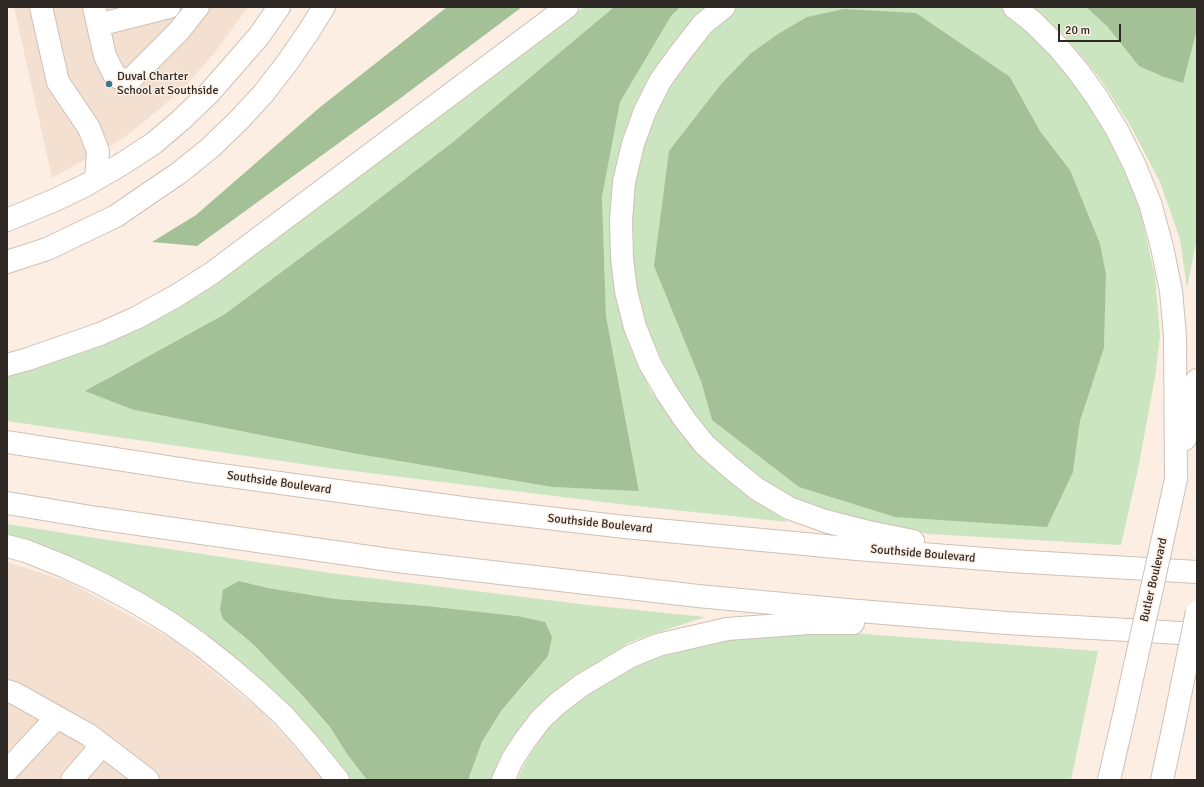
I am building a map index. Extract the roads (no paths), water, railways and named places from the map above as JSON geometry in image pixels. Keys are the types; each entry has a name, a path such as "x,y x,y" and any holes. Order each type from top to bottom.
{"main road":[{"path":"41,7 58,82 89,128 98,151 96,179"},
{"path":"169,7 96,16 105,56 115,76 128,82 178,32 195,8"},
{"path":"7,220 55,200 96,179 154,143 210,92 259,36 279,7"},
{"path":"7,262 47,248 116,216 179,173 210,148 264,94 287,63 324,7"},
{"path":"7,365 100,334 136,318 176,296 212,273 568,7"},
{"path":"724,7 703,24 660,81 645,111 633,144 624,182 621,220 622,258 626,291 635,327 650,364 681,415 705,445 758,489 789,508 825,521 868,532 1011,561"},
{"path":"1014,7 1033,22 1058,47 1096,96 1117,130 1134,164 1150,203 1162,247 1171,291 1175,336 1176,479"},
{"name":"Butler Boulevard","path":"1109,780 1197,380"},
{"name":"Southside Boulevard","path":"7,442 200,472 478,510 624,527 1011,561 1197,572"},
{"path":"7,503 244,540 405,562 698,596 1006,623 1197,634"},
{"path":"7,546 26,551 66,567 102,584 164,619 200,644 229,667 283,715 338,780"},
{"path":"1162,780 1197,612"},
{"path":"504,780 512,760 525,740 541,719 557,704 582,685 607,669 631,656 658,645 727,628 809,623 1006,623"},
{"path":"7,691 14,693 90,735 148,780"},
{"path":"7,771 57,717"},
{"path":"1169,780 1172,734"},
{"path":"72,780 102,744"}],"place":[{"name":"Duval Charter School at Southside","path":"109,84"}]}
